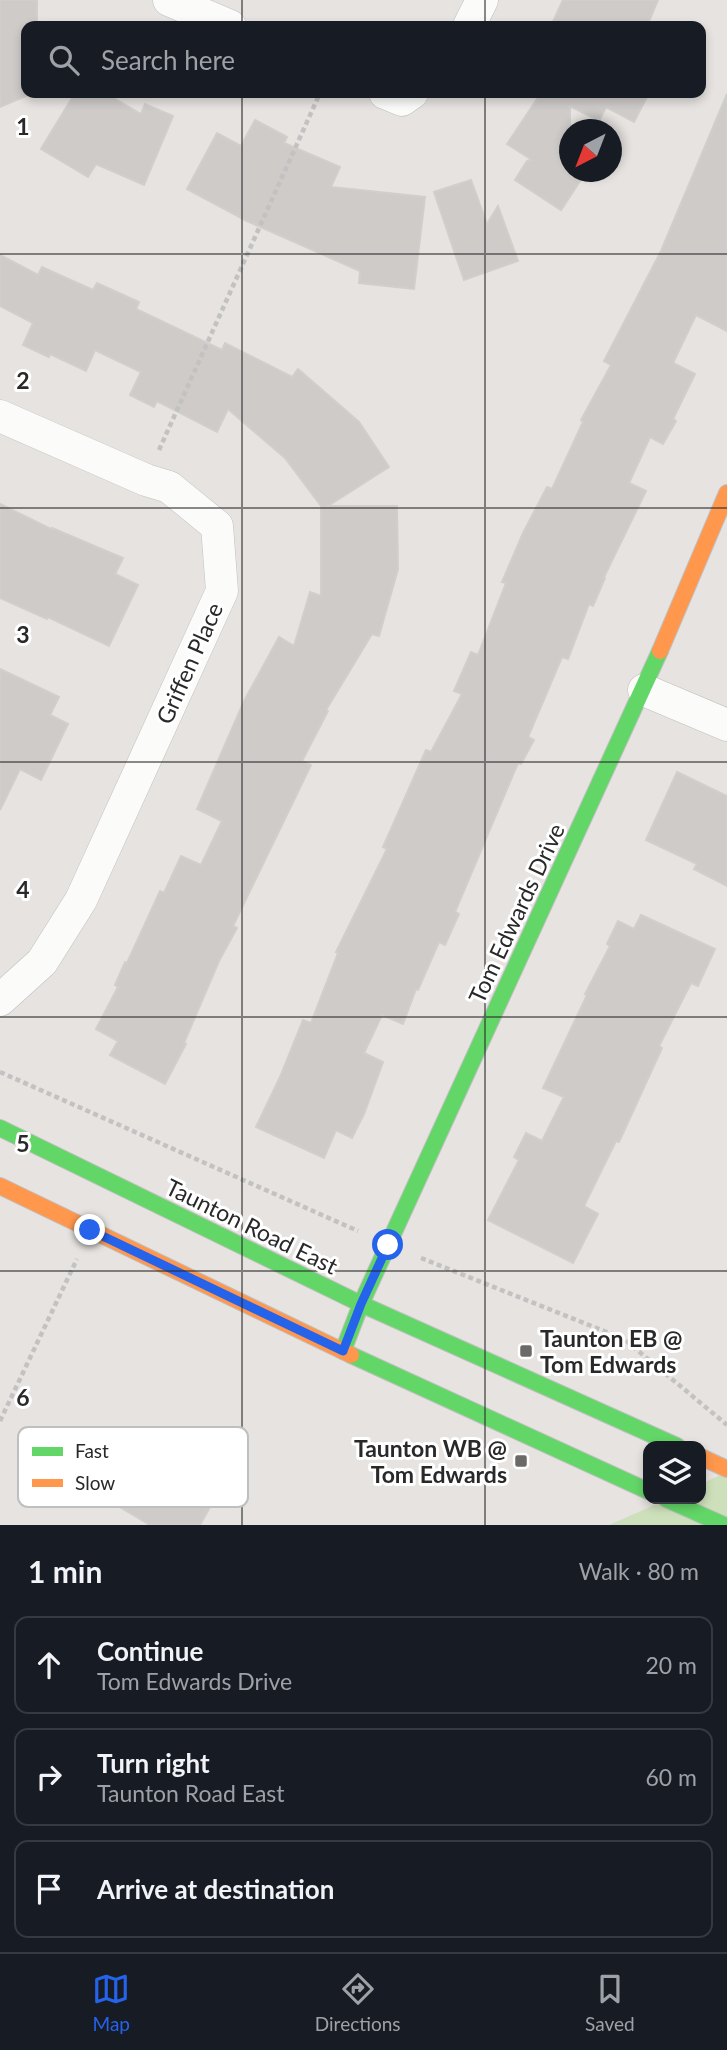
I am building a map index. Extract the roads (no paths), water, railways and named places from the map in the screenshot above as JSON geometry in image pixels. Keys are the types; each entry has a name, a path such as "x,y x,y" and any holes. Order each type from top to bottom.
{"main road":[{"name":"Tom Edwards Drive","path":"343,1351 361,1304 644,690 727,493"},
{"name":"Taunton Road East","path":"0,1128 361,1304 666,1441"},
{"path":"0,1186 343,1351 643,1489"},
{"path":"706,1459 727,1468"},
{"path":"677,1504 724,1525"}],"street":[{"path":"169,0 218,21"},
{"path":"472,21 482,0"},
{"name":"Griffen Place","path":"0,416 146,480 169,487 217,526 222,591 81,900 42,962 0,1000"},
{"path":"644,690 727,725"}],"place":[{"name":"Taunton EB @ Tom Edwards","path":"526,1351"},
{"name":"Taunton WB @ Tom Edwards","path":"521,1461"}]}
